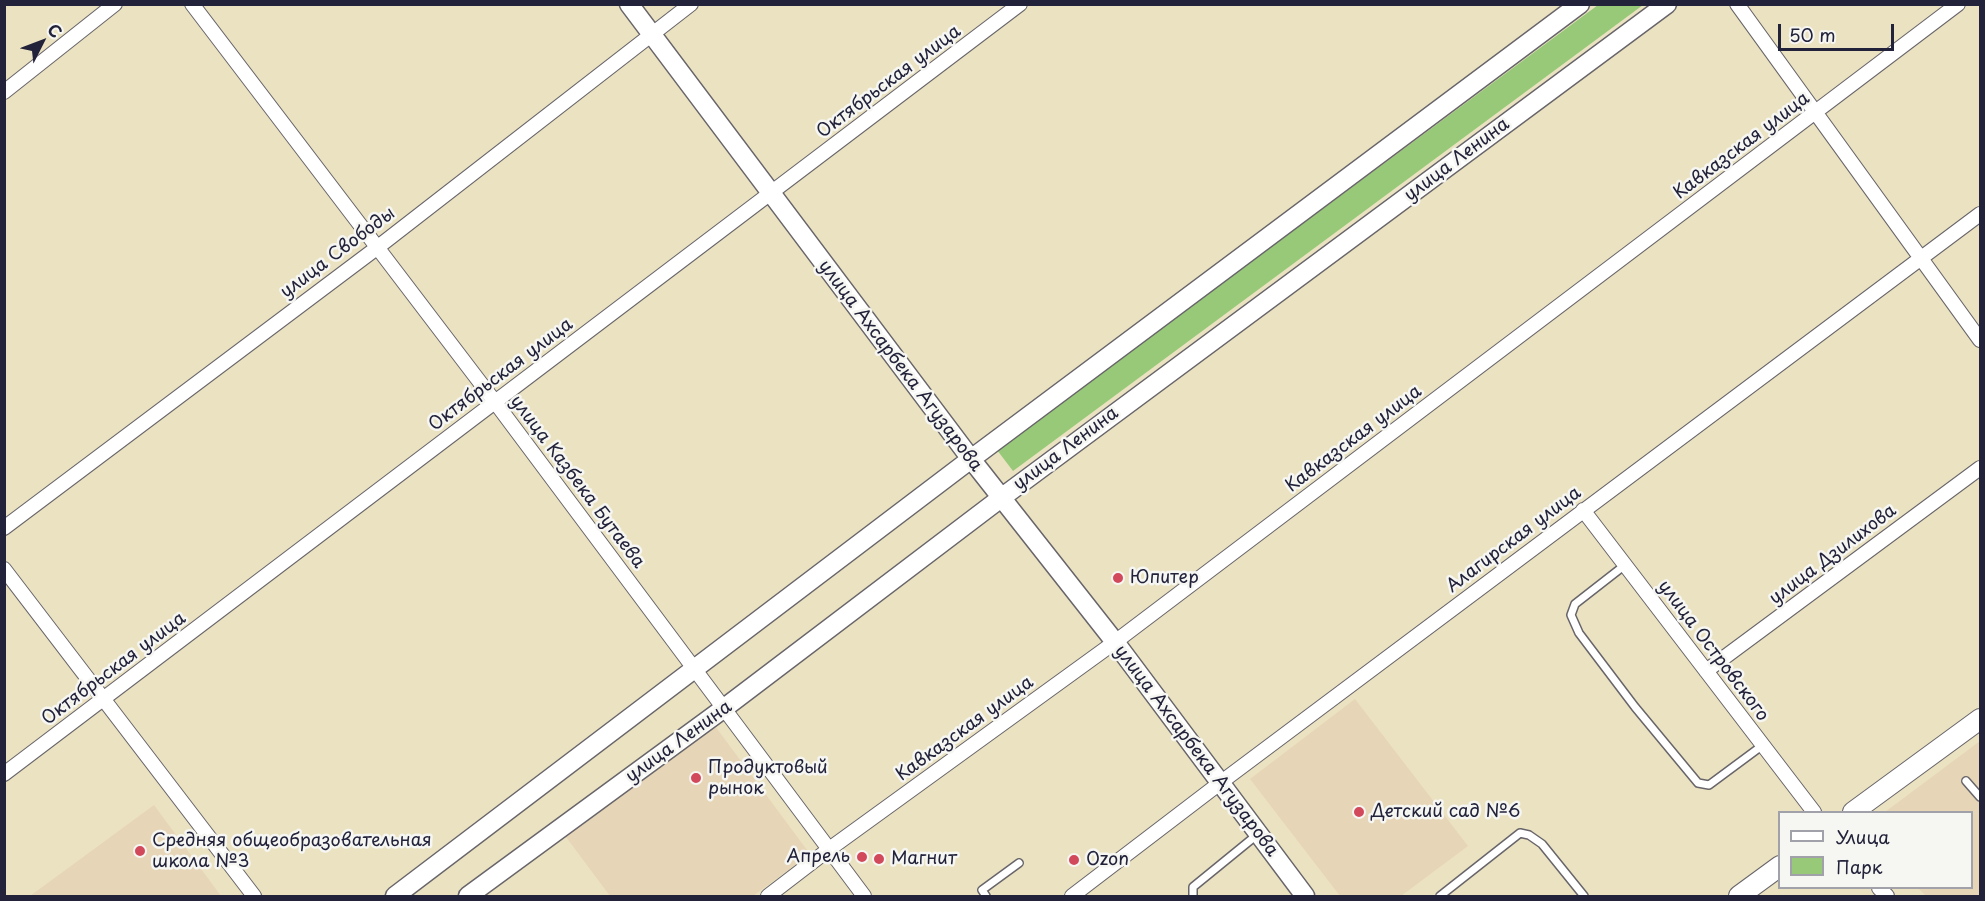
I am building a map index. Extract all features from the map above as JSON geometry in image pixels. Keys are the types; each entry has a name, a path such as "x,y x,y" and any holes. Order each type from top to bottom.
{"main road":[{"path":"1856,811 1980,719"},
{"path":"1739,897 1778,867"}],"street":[{"path":"4,92 115,4"},
{"name":"улица Казбека Бутаева","path":"192,4 495,402 864,897"},
{"name":"улица Ахсарбека Агузарова","path":"629,4 971,459 1115,642 1305,897"},
{"name":"улица Свободы","path":"4,528 378,247 692,4"},
{"name":"Октябрьская улица","path":"4,774 771,195 1020,4"},
{"path":"394,897 971,459 1580,4"},
{"name":"улица Ленина","path":"468,897 1666,4"},
{"path":"1737,4 1980,340"},
{"name":"Кавказская улица","path":"768,897 828,850 1115,642 1958,4"},
{"name":"Алагирская улица","path":"1072,897 1220,783 1980,214"},
{"name":"улица Дзилихова","path":"1706,671 1980,468"},
{"name":"улица Островского","path":"1584,510 1812,811"},
{"path":"4,569 254,897"}],"lane":[{"path":"1625,565 1575,604 1571,615 1579,633 1635,707 1698,783 1709,785 1763,745"},
{"path":"1966,781 1980,797"},
{"path":"1440,897 1520,833 1529,835 1542,844 1584,897"},
{"path":"1193,897 1193,887 1258,834"},
{"path":"986,897 982,890 1019,863"}],"shaded area":[{"name":"Детский сад №6","path":"1355,699 1468,846 1401,896 1340,896 1250,779"},
{"name":"Продуктовый рынок","path":"712,722 810,854 753,896 610,896 563,833"},
{"path":"1980,741 1980,896 1926,896 1919,889 1973,889 1973,811 1886,811"},
{"name":"Средняя общеобразовательная школа №3","path":"154,805 221,896 30,896"}],"green space":[{"path":"1598,5 1643,5 1013,471 997,450"}],"place":[{"name":"Юпитер","path":"1118,578"},
{"name":"Продуктовый рынок","path":"696,778"},
{"name":"Детский сад №6","path":"1359,812"},
{"name":"Средняя общеобразовательная школа №3","path":"140,851"},
{"name":"Апрель","path":"862,857"},
{"name":"Магнит","path":"879,859"},
{"name":"Ozon","path":"1074,860"}]}
